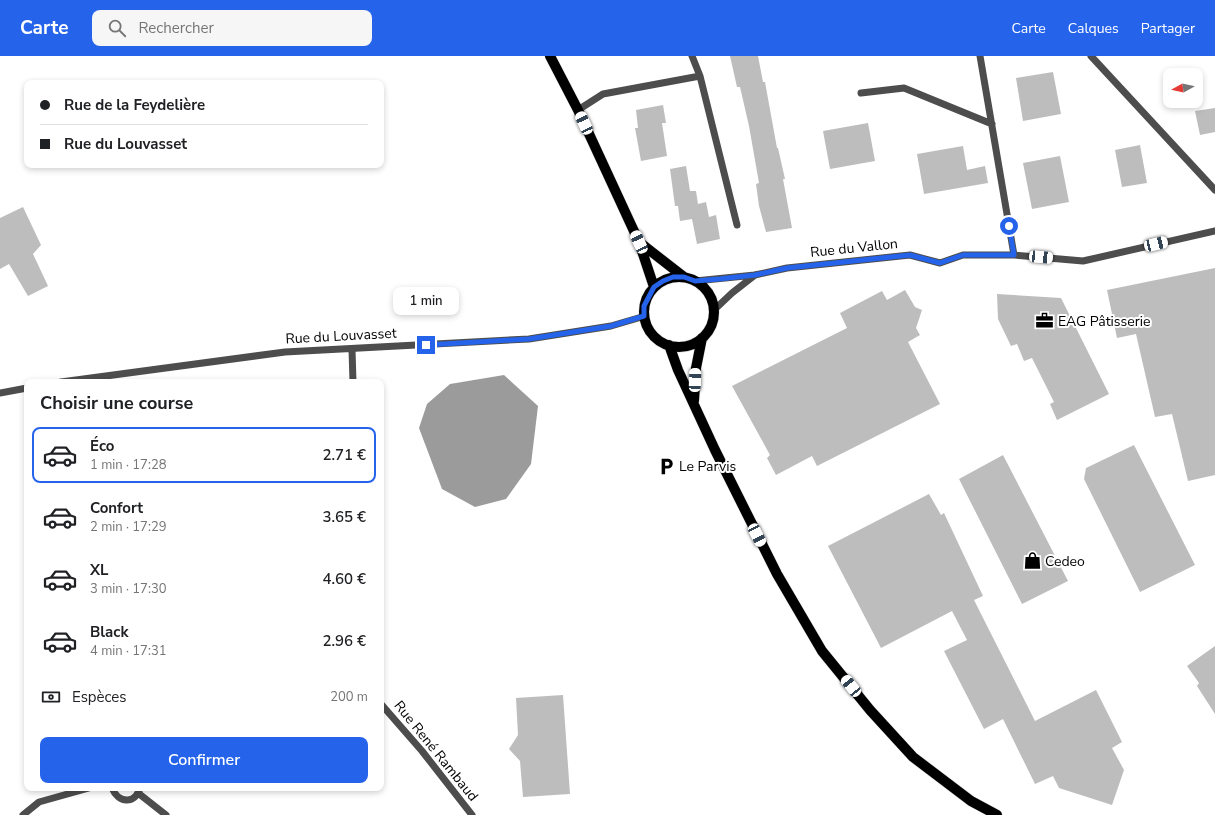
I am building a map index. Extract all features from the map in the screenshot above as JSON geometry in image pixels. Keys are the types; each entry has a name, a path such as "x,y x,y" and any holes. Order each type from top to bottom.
{"main road":[{"path":"550,56 578,110 639,242 654,287"},
{"path":"639,242 684,277 695,281 704,288 711,298 714,310 713,321 709,330 702,338 692,344 681,347 669,345 660,341 652,334 647,326 644,316 644,306 654,287 668,279 684,277"},
{"path":"694,403 696,368 702,338"},
{"path":"669,345 678,370 715,450 774,568 822,650 870,710 913,757 971,802 997,815"}],"street":[{"path":"692,56 700,76 737,225"},
{"path":"980,56 1014,255"},
{"path":"1090,56 1215,190"},
{"path":"578,110 603,94 700,76"},
{"path":"861,93 904,88 992,124"},
{"name":"Rue du Vallon","path":"695,281 755,275 787,268 910,255 940,263 963,255 1014,255 1083,261 1215,231"},
{"name":"Rue du Vallon","path":"714,310 732,292 755,275"},
{"name":"Rue du Louvasset","path":"83,379 285,352 529,339 611,326 644,316"},
{"path":"352,349 353,379"},
{"path":"0,393 24,389"},
{"name":"Rue René Rambaud","path":"384,707 422,751 472,815"},
{"path":"23,815 39,802 78,791"},
{"path":"113,791 114,794 121,799 128,801 136,797 139,791"},
{"path":"140,791 166,815"}],"shaded area":[{"path":"504,375 538,406 531,464 506,499 475,507 442,489 419,428 427,404 450,384"}],"building":[{"path":"730,56 758,56 763,82 765,82 777,148 785,179 783,179 792,228 766,232 759,206 756,184 759,183 749,126 740,87 737,87"},
{"path":"1053,72 1061,114 1023,121 1016,78"},
{"path":"663,105 666,123 662,123 667,156 641,161 635,128 638,128 636,110"},
{"path":"1215,108 1215,132 1200,135 1195,111"},
{"path":"868,123 875,161 830,169 823,131"},
{"path":"1140,145 1147,183 1122,187 1115,150"},
{"path":"963,146 967,170 985,166 988,183 924,194 917,154"},
{"path":"1060,156 1069,202 1032,209 1023,163"},
{"path":"686,166 690,191 696,191 698,204 706,202 709,217 716,215 720,239 697,244 692,219 680,221 678,206 675,206 670,169"},
{"path":"23,207 41,245 33,254 48,286 28,296 9,264 0,269 0,218"},
{"path":"1215,268 1215,475 1188,481 1172,414 1155,417 1136,334 1117,338 1107,290"},
{"path":"905,290 915,307 922,310 916,328 920,335 908,342 940,404 817,466 812,456 776,475 767,458 770,455 732,386 847,328 840,313 882,291 887,300"},
{"path":"997,294 1061,298 1109,394 1057,420 1050,404 1054,402 1032,358 1024,361 1017,344 1011,346 998,319"},
{"path":"1134,445 1195,565 1140,592 1084,479 1086,468"},
{"path":"1003,455 1068,581 1022,604 959,479"},
{"path":"929,494 941,515 944,513 983,596 974,600 1035,721 1096,690 1122,742 1112,748 1124,770 1112,805 1059,788 1053,776 1035,784 1003,719 984,729 944,651 967,640 952,611 881,648 828,546"},
{"path":"1215,646 1215,714 1197,686 1199,683 1187,666"},
{"path":"563,695 570,794 523,797 520,761 509,749 518,735 516,698"}],"place":[{"name":"EAG Pâtisserie","path":"1045,321"},
{"name":"Le Parvis","path":"666,466"},
{"name":"Cedeo","path":"1032,561"}],"route":[{"path":"426,345 529,339 611,326 644,316 644,306 654,287 673,277 684,277 695,281 719,279 755,275 787,268 910,255 940,263 963,255 1014,255 1009,226"}]}
